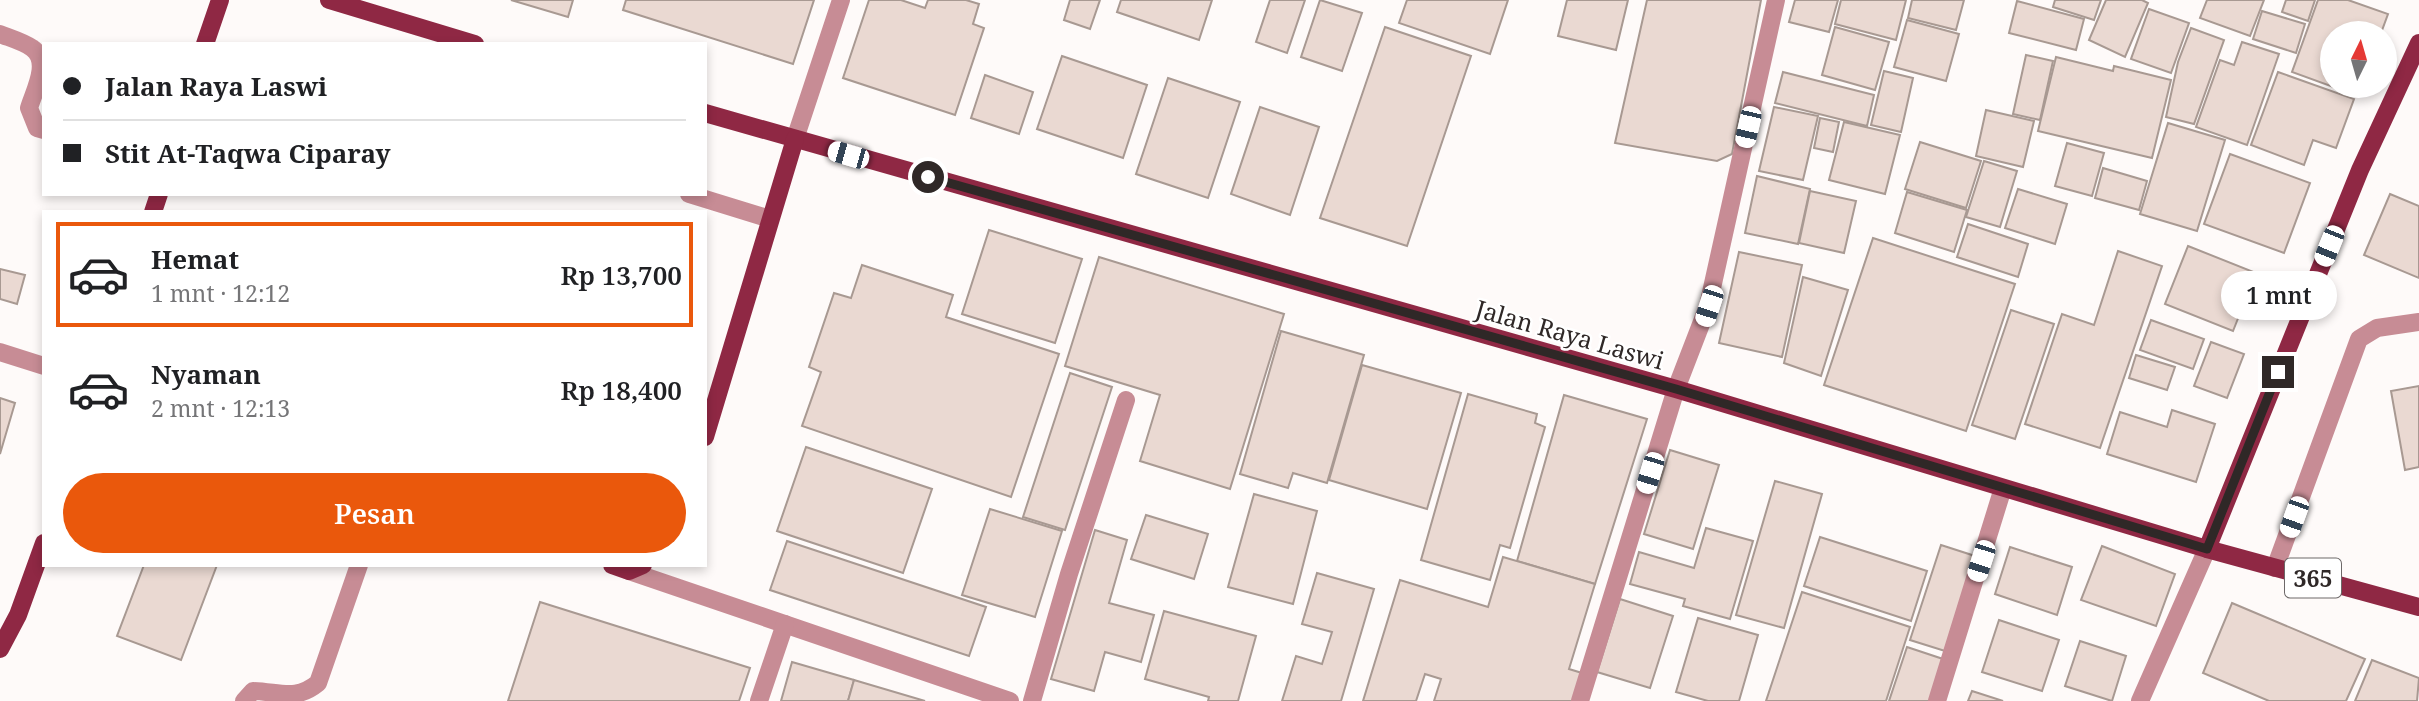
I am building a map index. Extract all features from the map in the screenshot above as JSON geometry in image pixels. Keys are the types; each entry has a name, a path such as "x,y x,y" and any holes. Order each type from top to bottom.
{"main road":[{"path":"206,42 220,0"},
{"path":"328,0 468,42"},
{"path":"2207,549 2360,170 2419,43"},
{"name":"Jalan Raya Laswi","path":"707,114 1676,389 2207,549 2419,607"},
{"path":"707,430 795,139"},
{"path":"0,649 18,615 42,549"}],"street":[{"path":"795,139 841,0"},
{"path":"1580,701 1676,389 1709,306 1776,0"},
{"path":"0,34 34,48 40,58 41,68 29,108 37,128 42,129"},
{"path":"695,196 770,219"},
{"path":"2275,568 2359,339 2377,328 2419,322"},
{"path":"0,352 42,365"},
{"path":"1032,701 1069,573 1126,400"},
{"path":"1937,701 2003,488"},
{"path":"2140,701 2207,549"},
{"path":"244,701 253,691 267,691 288,698 308,695 318,683 358,567"},
{"path":"628,567 1010,701"},
{"path":"759,701 785,624"}],"building":[{"path":"511,0 573,0 568,17"},
{"path":"626,0 814,0 793,64 623,10"},
{"path":"869,0 901,0 925,8 928,0 966,0 979,4 973,24 984,28 955,115 843,78"},
{"path":"1070,0 1100,0 1090,29 1064,20"},
{"path":"1121,0 1212,0 1199,40 1117,12"},
{"path":"1270,0 1305,0 1287,53 1256,42"},
{"path":"1320,0 1362,13 1342,71 1301,57"},
{"path":"1407,0 1508,0 1490,54 1399,23"},
{"path":"1567,0 1628,0 1616,50 1558,36"},
{"path":"1647,0 1761,0 1732,154 1717,161 1615,143"},
{"path":"1795,0 1838,0 1829,32 1789,22"},
{"path":"1841,0 1906,0 1896,40 1835,24"},
{"path":"1912,0 1964,0 1956,30 1908,18"},
{"path":"2055,0 2101,0 2094,20 2053,7"},
{"path":"2106,0 2142,0 2148,3 2125,57 2089,40"},
{"path":"2207,0 2264,0 2250,36 2200,18"},
{"path":"2286,0 2315,0 2308,21 2282,12"},
{"path":"2318,0 2348,0 2388,14 2385,21 2320,21 2320,82 2292,72"},
{"path":"2017,1 2084,19 2076,50 2009,33"},
{"path":"2149,9 2189,23 2171,73 2131,59"},
{"path":"2262,11 2305,24 2296,53 2253,39"},
{"path":"1907,20 1959,34 1946,81 1894,67"},
{"path":"1385,27 1471,56 1407,246 1320,218"},
{"path":"1835,27 1889,42 1875,90 1822,75"},
{"path":"2191,28 2224,40 2194,124 2166,117 2178,62"},
{"path":"2242,42 2279,54 2247,145 2196,127 2220,60 2234,65"},
{"path":"2026,55 2053,61 2040,120 2013,114"},
{"path":"1062,56 1147,85 1123,158 1037,129"},
{"path":"2056,57 2113,71 2114,66 2171,80 2152,158 2038,131"},
{"path":"1884,71 1913,78 1901,132 1871,125"},
{"path":"1783,72 1874,95 1867,126 1775,103"},
{"path":"2278,72 2320,87 2320,98 2354,99 2336,148 2313,140 2304,165 2251,145"},
{"path":"985,75 1033,92 1019,134 971,118"},
{"path":"1168,78 1240,102 1208,198 1136,174"},
{"path":"1260,107 1319,127 1290,215 1231,194"},
{"path":"1774,107 1818,116 1803,180 1759,171"},
{"path":"1986,110 2034,121 2023,167 1976,156"},
{"path":"1820,118 1839,122 1833,152 1814,148"},
{"path":"1844,122 1900,135 1885,194 1829,180"},
{"path":"2168,123 2225,140 2197,231 2140,214"},
{"path":"1920,142 1981,161 1966,208 1905,189"},
{"path":"2067,143 2104,153 2092,196 2055,186"},
{"path":"2230,154 2310,183 2284,253 2204,224"},
{"path":"1984,161 2017,171 2000,227 1966,217"},
{"path":"2103,168 2147,181 2139,210 2095,198"},
{"path":"1757,176 1810,189 1798,244 1745,233"},
{"path":"2018,189 2067,204 2055,244 2005,228"},
{"path":"1810,191 1856,201 1844,253 1799,243"},
{"path":"1907,192 1967,210 1954,252 1895,233"},
{"path":"2390,194 2419,206 2419,278 2364,255"},
{"path":"1968,224 2028,244 2018,277 1957,257"},
{"path":"989,230 1082,259 1055,343 962,314"},
{"path":"1873,238 2015,284 1966,431 1824,385"},
{"path":"2188,246 2256,273 2233,331 2165,304"},
{"path":"2118,251 2162,266 2100,448 2025,424 2062,314 2094,325"},
{"path":"1739,252 1802,265 1782,357 1719,343"},
{"path":"1099,257 1284,314 1230,489 1140,461 1160,395 1065,366"},
{"path":"862,265 953,295 946,317 1059,354 1011,497 802,426 821,372 809,367 834,293 851,298"},
{"path":"0,269 25,275 17,304 0,299"},
{"path":"1803,277 1848,290 1821,376 1784,363"},
{"path":"2011,310 2054,324 2015,439 1972,425"},
{"path":"2151,320 2204,339 2193,369 2140,350"},
{"path":"1281,331 1364,355 1327,483 1293,473 1288,488 1240,474"},
{"path":"2211,342 2244,354 2227,398 2194,386"},
{"path":"2136,355 2175,367 2167,390 2129,378"},
{"path":"1362,365 1461,393 1427,509 1329,480"},
{"path":"1070,373 1112,387 1065,530 1023,517"},
{"path":"2419,386 2419,467 2405,470 2391,391"},
{"path":"1468,394 1537,414 1535,423 1545,427 1510,548 1500,545 1490,580 1421,560"},
{"path":"1564,395 1647,419 1595,584 1517,561"},
{"path":"0,398 15,403 0,454"},
{"path":"2172,410 2215,424 2196,482 2107,454 2120,412 2167,427"},
{"path":"806,447 932,489 903,573 777,531"},
{"path":"1670,450 1719,465 1693,549 1644,534"},
{"path":"1775,481 1822,494 1784,628 1736,615"},
{"path":"1254,494 1317,511 1293,604 1228,587"},
{"path":"990,509 1062,531 1035,617 962,595"},
{"path":"1146,515 1208,534 1194,579 1131,559"},
{"path":"1706,528 1753,541 1730,619 1683,606 1685,599 1630,584 1639,552 1694,568"},
{"path":"1095,530 1127,540 1109,603 1154,615 1141,662 1105,652 1094,691 1051,679"},
{"path":"1820,537 1927,571 1911,621 1804,586"},
{"path":"787,541 986,607 969,656 770,590"},
{"path":"1941,545 1975,556 1945,651 1910,640"},
{"path":"2102,546 2175,574 2156,626 2081,600"},
{"path":"2010,547 2072,567 2057,615 1995,594"},
{"path":"1503,557 1595,584 1569,669 1582,673 1573,701 1434,701 1441,679 1425,674 1416,701 1363,701 1400,580 1488,607"},
{"path":"143,567 216,567 181,660 117,636"},
{"path":"1317,573 1374,589 1341,701 1282,701 1296,656 1322,664 1332,632 1302,624"},
{"path":"1802,592 1910,627 1886,701 1766,701"},
{"path":"1620,599 1673,616 1650,688 1597,672"},
{"path":"540,602 750,668 739,701 508,701"},
{"path":"2232,603 2365,659 2346,701 2269,701 2203,673"},
{"path":"1164,611 1256,636 1238,701 1208,701 1209,697 1145,679"},
{"path":"1698,618 1758,635 1739,701 1708,701 1676,692"},
{"path":"1999,620 2059,640 2042,691 1982,672"},
{"path":"2080,641 2126,656 2112,701 2065,686"},
{"path":"1907,647 1946,660 1932,701 1889,701"},
{"path":"2372,660 2419,678 2417,701 2355,701"},
{"path":"792,662 854,680 848,701 781,701"},
{"path":"854,680 925,701 848,701"},
{"path":"1972,691 2003,701 1968,701"}],"route":[{"path":"928,177 1676,389 2207,549 2278,372"}]}
